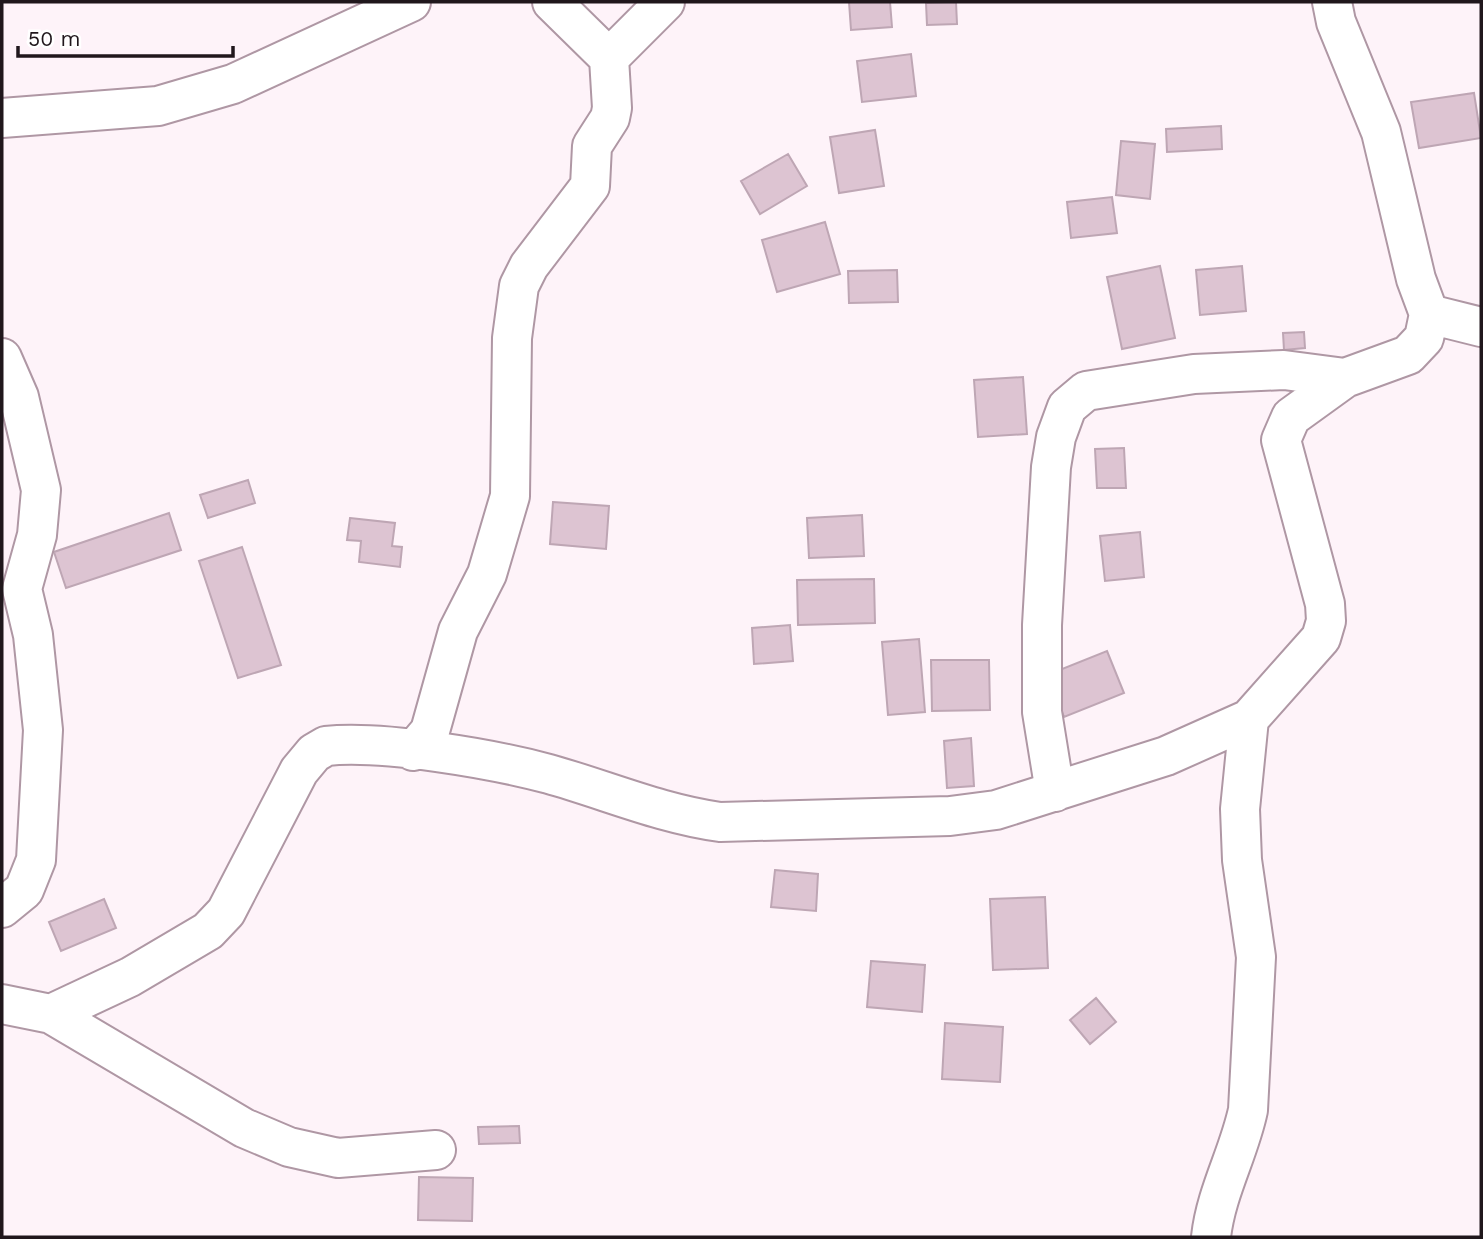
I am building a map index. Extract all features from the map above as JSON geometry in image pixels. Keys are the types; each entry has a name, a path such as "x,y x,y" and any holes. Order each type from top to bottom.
{"street":[{"path":"2,118 158,106 233,84 411,2"},
{"path":"413,751 430,731 458,631 487,574 510,496 512,338 519,286 529,266 590,186 592,146 610,118 612,108 609,58 552,2"},
{"path":"609,58 665,2"},
{"path":"51,1014 130,977 208,931 226,912 288,788 314,753 326,746 413,751 548,774 693,818 720,822 950,817 996,810 1055,793 1166,756 1249,719 1321,638 1326,621 1325,604 1281,440 1291,417 1345,378 1408,355 1424,338 1429,314 1416,278 1381,132 1336,22 1332,2"},
{"path":"1429,314 1481,327"},
{"path":"2,358 19,397 41,490 37,535 22,589 33,635 43,730 36,860 24,890 2,908"},
{"path":"1055,793 1042,712 1042,625 1051,467 1056,437 1067,407 1086,391 1182,376 1284,370 1345,378"},
{"path":"1211,1237 1219,1194 1244,1130 1248,1110 1256,957 1242,860 1240,809 1249,719"},
{"path":"2,1004 51,1014 244,1128 289,1147 338,1158 436,1150"}],"building":[{"path":"849,2 890,2 892,27 851,30"},
{"path":"956,2 957,24 927,25 926,3"},
{"path":"911,54 916,96 862,102 857,61"},
{"path":"1474,93 1481,138 1419,148 1411,102"},
{"path":"1221,126 1222,149 1167,152 1166,129"},
{"path":"875,130 884,186 839,193 830,137"},
{"path":"1121,141 1155,144 1150,199 1116,195"},
{"path":"788,154 807,186 760,214 741,181"},
{"path":"1112,197 1117,233 1071,238 1067,202"},
{"path":"825,222 840,274 777,292 762,240"},
{"path":"1160,266 1175,338 1122,349 1107,277"},
{"path":"1242,266 1246,311 1200,315 1196,270"},
{"path":"897,270 898,302 849,303 848,271"},
{"path":"1304,332 1305,348 1284,350 1283,333"},
{"path":"1023,377 1027,434 978,437 974,380"},
{"path":"1124,448 1126,488 1097,488 1095,449"},
{"path":"248,480 255,503 208,518 200,495"},
{"path":"553,502 609,506 606,549 550,544"},
{"path":"169,513 181,550 66,588 54,552"},
{"path":"862,515 864,556 809,558 807,518"},
{"path":"350,518 395,523 392,546 402,547 400,567 359,562 361,541 347,540"},
{"path":"1140,532 1144,577 1105,581 1100,536"},
{"path":"242,547 281,665 238,678 199,561"},
{"path":"874,579 875,623 798,625 797,580"},
{"path":"790,625 793,661 754,664 752,628"},
{"path":"919,639 925,712 888,715 882,642"},
{"path":"1107,651 1124,693 1064,717 1047,675"},
{"path":"931,660 989,660 990,710 932,711"},
{"path":"971,738 974,786 947,788 944,741"},
{"path":"775,870 818,874 816,911 771,907"},
{"path":"1045,897 1048,968 993,970 990,899"},
{"path":"104,899 116,928 61,951 49,922"},
{"path":"871,961 925,965 922,1012 867,1007"},
{"path":"1096,998 1116,1022 1090,1044 1070,1020"},
{"path":"945,1023 1003,1027 1000,1082 942,1079"},
{"path":"519,1126 520,1143 479,1144 478,1127"},
{"path":"419,1177 473,1178 472,1221 418,1220"}]}
